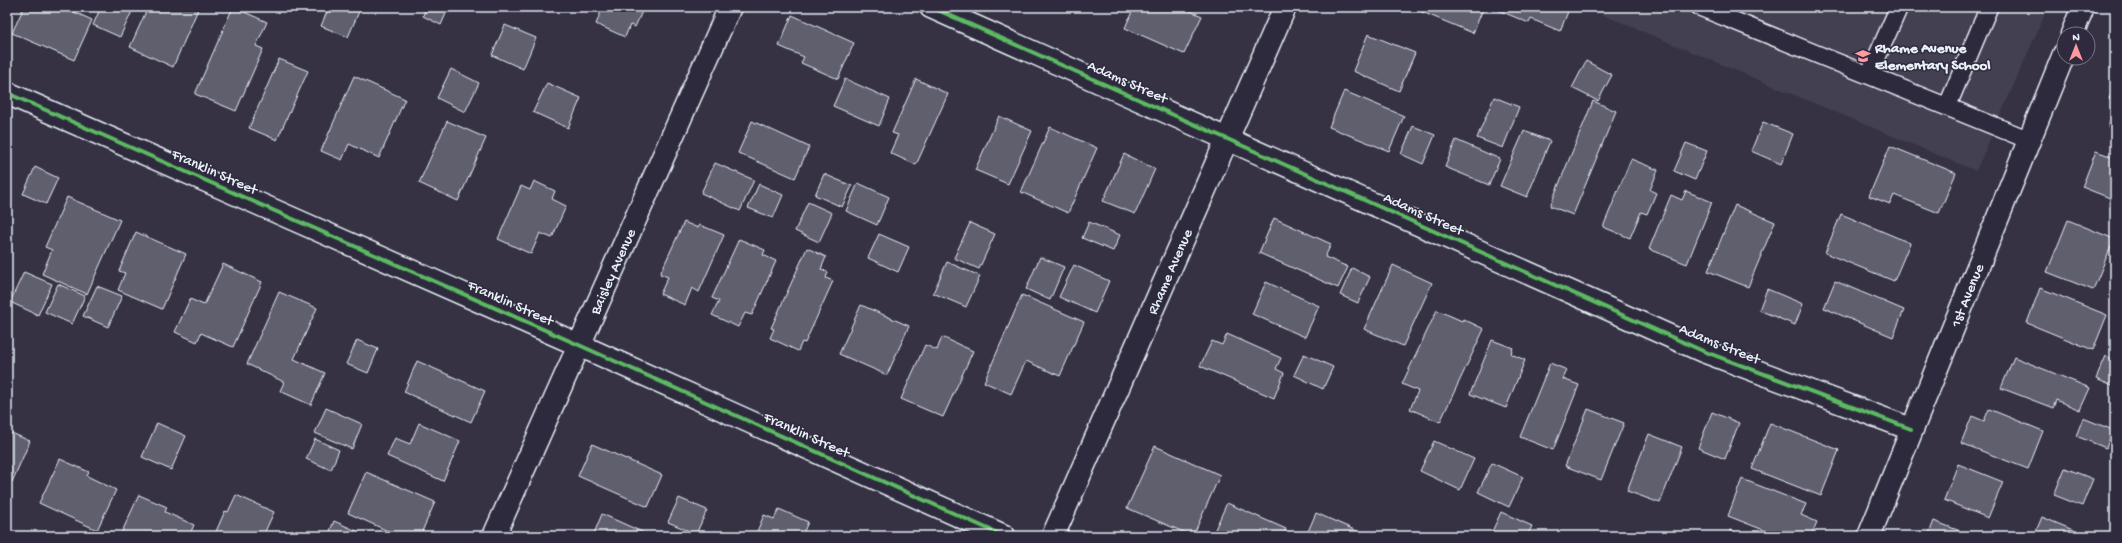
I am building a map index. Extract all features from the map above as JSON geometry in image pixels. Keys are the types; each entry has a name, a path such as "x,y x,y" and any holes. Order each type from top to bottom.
{"street":[{"name":"Baisley Avenue","path":"494,536 730,7"},
{"name":"Adams Street","path":"931,7 1703,351 1912,429"},
{"name":"Rhame Avenue","path":"1053,536 1229,139 1285,7"},
{"path":"2075,26 2083,7"},
{"name":"1st Avenue","path":"1869,536 2059,66"},
{"name":"Franklin Street","path":"7,93 579,345 1004,536"}],"lane":[{"path":"1700,7 2029,140"},
{"path":"1870,75 1899,7"},
{"path":"1947,107 1989,7"}],"shaded area":[{"name":"Rhame Avenue Elementary School","path":"1584,7 2048,7 1976,171"}],"building":[{"path":"24,7 63,7 92,20 74,60 12,33"},
{"path":"101,7 134,7 120,37 93,25"},
{"path":"148,7 199,7 173,67 130,47"},
{"path":"233,7 267,22 256,46 263,49 236,111 195,94"},
{"path":"329,7 361,7 348,37 321,26"},
{"path":"426,7 449,7 441,25 423,16"},
{"path":"598,7 644,7 635,27 630,25 625,37 596,24 601,12 596,11"},
{"path":"1134,7 1181,7 1202,16 1184,54 1125,28"},
{"path":"1410,7 1478,7 1483,9 1473,33"},
{"path":"1499,7 1570,7 1560,31 1531,19 1529,23 1498,10"},
{"path":"792,15 854,43 838,79 801,63 804,57 779,46"},
{"path":"505,25 536,38 523,69 492,55"},
{"path":"1368,34 1415,53 1399,91 1353,71"},
{"path":"279,59 308,71 277,140 249,128"},
{"path":"1586,61 1612,75 1598,101 1572,88"},
{"path":"451,69 479,83 465,112 437,98"},
{"path":"354,76 405,99 379,158 349,144 342,160 321,151"},
{"path":"845,79 890,99 879,126 833,106"},
{"path":"916,79 948,94 916,165 890,153 898,135 892,133"},
{"path":"547,83 581,98 568,128 533,112"},
{"path":"2115,84 2115,101 2109,99"},
{"path":"1344,91 1404,116 1389,151 1329,127"},
{"path":"1494,97 1519,107 1503,148 1477,138"},
{"path":"1593,101 1616,111 1573,215 1550,206"},
{"path":"2115,109 2115,129 2108,127"},
{"path":"999,116 1032,131 1008,184 975,170"},
{"path":"447,121 486,138 458,201 419,183"},
{"path":"752,121 809,147 795,178 738,153"},
{"path":"1763,122 1793,134 1781,164 1751,151"},
{"path":"1413,126 1435,135 1423,164 1401,154"},
{"path":"1050,127 1097,148 1068,213 1021,192"},
{"path":"1524,131 1550,141 1527,197 1500,186"},
{"path":"1456,140 1500,159 1489,185 1445,167"},
{"path":"1686,143 1707,151 1695,180 1674,171"},
{"path":"1890,146 1956,173 1939,213 1894,195 1890,204 1869,196"},
{"path":"2096,151 2115,158 2115,200 2082,187"},
{"path":"1124,154 1155,169 1135,214 1103,201"},
{"path":"1631,159 1658,170 1650,190 1656,193 1647,214 1641,212 1630,238 1603,227"},
{"path":"715,163 754,180 740,211 701,193"},
{"path":"35,167 58,178 46,204 23,194"},
{"path":"824,174 852,186 842,207 815,195"},
{"path":"534,181 555,191 552,199 566,206 552,238 540,233 531,254 498,239 521,186 530,190"},
{"path":"858,183 889,197 877,225 846,211"},
{"path":"759,184 783,195 773,218 748,208"},
{"path":"1686,191 1712,202 1687,264 1649,249 1671,195 1682,200"},
{"path":"67,197 120,220 87,294 42,274 52,250 45,247"},
{"path":"808,202 832,213 819,242 795,231"},
{"path":"1735,205 1775,222 1748,287 1708,271"},
{"path":"1841,214 1910,243 1894,281 1825,253"},
{"path":"1274,218 1331,244 1325,257 1348,267 1338,288 1259,253"},
{"path":"2068,220 2114,239 2093,290 2047,272"},
{"path":"684,222 698,228 700,225 724,235 699,292 692,288 685,305 660,294 668,277 660,274"},
{"path":"1089,222 1120,235 1113,251 1082,238"},
{"path":"970,223 995,234 979,269 954,258"},
{"path":"136,232 186,254 162,309 118,290 125,273 119,271"},
{"path":"879,234 909,247 898,272 868,258"},
{"path":"739,239 765,250 763,255 776,261 752,315 745,313 738,327 712,315 719,301 712,298"},
{"path":"807,248 826,257 821,269 828,272 826,278 833,281 805,343 802,342 798,351 770,338 774,329 771,328"},
{"path":"1040,257 1064,267 1050,300 1026,289"},
{"path":"947,262 980,276 966,307 933,293"},
{"path":"223,264 262,282 233,347 201,333 197,342 175,332 190,299 204,305"},
{"path":"1074,265 1109,281 1095,313 1059,297"},
{"path":"1393,265 1432,283 1403,346 1364,329"},
{"path":"1352,268 1370,277 1358,303 1340,295"},
{"path":"24,272 52,284 38,315 10,302"},
{"path":"1835,281 1904,310 1893,337 1824,308"},
{"path":"1266,282 1319,306 1305,337 1252,314"},
{"path":"58,284 85,296 72,324 45,312"},
{"path":"97,286 122,296 108,327 83,316"},
{"path":"2040,288 2107,315 2093,350 2027,323"},
{"path":"1767,289 1803,304 1795,325 1759,310"},
{"path":"279,292 317,308 294,359 325,373 311,405 280,391 284,382 247,364"},
{"path":"1022,295 1084,322 1060,376 1026,361 1011,394 984,382"},
{"path":"861,305 909,326 887,375 839,354"},
{"path":"1437,310 1462,321 1463,319 1484,329 1440,422 1410,409 1418,391 1402,384"},
{"path":"1227,334 1281,358 1276,369 1284,373 1274,398 1200,366 1212,341 1222,345"},
{"path":"942,337 973,351 943,417 901,399 925,345 937,350"},
{"path":"357,340 378,349 368,373 346,364"},
{"path":"1492,340 1513,348 1511,354 1525,360 1506,408 1470,394"},
{"path":"1304,354 1333,367 1323,389 1294,375"},
{"path":"2106,356 2115,360 2115,387 2096,379"},
{"path":"2014,357 2090,388 2080,410 2056,400 2053,408 2001,388"},
{"path":"417,361 485,391 471,422 404,392"},
{"path":"1550,363 1567,370 1563,379 1579,385 1553,450 1520,437"},
{"path":"326,408 362,424 352,449 315,433"},
{"path":"1588,409 1624,423 1601,480 1565,466"},
{"path":"1989,409 2043,431 2028,469 1961,443 1972,416 1984,421"},
{"path":"1712,412 1739,423 1725,459 1698,448"},
{"path":"2083,418 2113,430 2106,448 2076,436"},
{"path":"157,423 186,436 171,470 142,457"},
{"path":"419,423 460,441 443,481 387,456 395,438 410,444"},
{"path":"1770,423 1839,450 1821,496 1752,469"},
{"path":"7,431 30,441 12,482 7,480"},
{"path":"1649,434 1682,447 1660,503 1627,491"},
{"path":"315,439 339,450 331,470 306,459"},
{"path":"1434,441 1474,459 1460,490 1420,471"},
{"path":"592,444 662,475 648,507 578,476"},
{"path":"1155,446 1220,475 1193,536 1127,508"},
{"path":"60,459 89,472 87,476 116,490 97,530 39,503"},
{"path":"1492,463 1523,477 1509,507 1478,492"},
{"path":"1958,464 2003,482 1988,518 1944,500"},
{"path":"2065,468 2093,479 2082,506 2054,495"},
{"path":"366,472 435,502 420,536 399,536 348,513"},
{"path":"1742,479 1806,504 1801,515 1817,522 1811,536 1779,536 1728,516"},
{"path":"139,495 167,507 165,512 194,525 189,536 120,536"},
{"path":"236,495 274,512 263,536 214,536 225,511 228,512"},
{"path":"679,498 707,510 696,534 668,522"},
{"path":"1227,503 1286,529 1283,536 1212,536"},
{"path":"779,509 808,522 802,536 755,536 764,515 774,519"},
{"path":"1501,512 1532,526 1527,536 1490,536"},
{"path":"1316,513 1357,531 1355,536 1306,536"},
{"path":"602,514 651,536 593,536"},
{"path":"2042,517 2073,530 2070,536 2034,536"},
{"path":"334,521 368,536 328,536"},
{"path":"1934,521 1973,536 1928,536"},
{"path":"1730,530 1746,536 1728,536"}],"cycle path":[{"path":"931,7 1703,351 1911,429"},
{"path":"7,93 579,345 1004,536"}],"place":[{"name":"Rhame Avenue Elementary School","path":"1863,56"}]}
